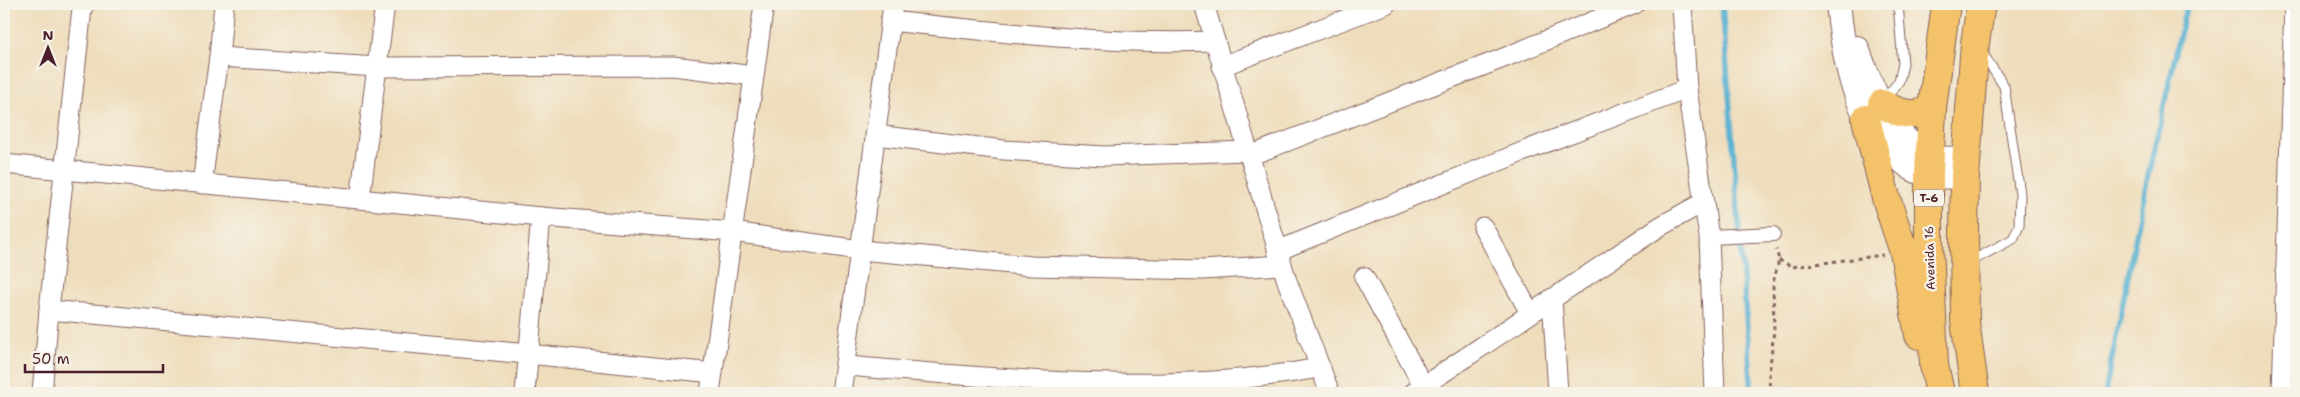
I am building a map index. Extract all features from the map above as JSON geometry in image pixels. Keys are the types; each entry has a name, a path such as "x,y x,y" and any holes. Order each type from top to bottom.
{"highway":[{"name":"Avenida 16","path":"1940,393 1934,365 1928,244 1929,166 1932,108 1946,4"},
{"path":"1975,393 1965,321 1964,265 1966,168 1975,43 1981,4"},
{"path":"1874,111 1900,114 1925,112 1932,108"},
{"name":"T-6","path":"1874,111 1886,198 1904,252 1918,333 1934,365"}],"street":[{"path":"42,393 49,310 82,8 85,4"},
{"path":"202,184 224,4"},
{"path":"360,199 385,4"},
{"path":"710,393 764,4"},
{"path":"1204,4 1279,258 1330,393"},
{"path":"1222,66 1386,4"},
{"path":"875,135 1004,150 1104,156 1248,154 1493,62 1635,4"},
{"path":"1682,4 1687,89 1709,237 1716,393"},
{"path":"1840,4 1867,76 1874,111 1904,138 1929,166 1966,168"},
{"path":"2282,393 2294,4"},
{"path":"841,393 891,13 1084,40 1215,41"},
{"path":"219,57 377,67 673,66 754,76"},
{"path":"4,164 541,217 733,232 860,250 1032,266 1202,270 1279,258 1537,146 1687,89"},
{"path":"1364,277 1418,390 1659,227 1704,202"},
{"path":"524,393 541,217"},
{"path":"1483,227 1530,313"},
{"path":"1709,237 1773,234"},
{"path":"1552,298 1558,393"},
{"path":"49,310 528,354 713,374"},
{"path":"845,366 1031,381 1157,385 1277,376 1319,368"}],"lane":[{"path":"1874,111 1899,81 1903,64 1899,6"},
{"path":"1964,265 2013,239 2019,226 2020,194 2004,86 1998,74 1975,43"}],"path":[{"path":"1770,393 1769,376 1774,330 1773,283 1779,260 1773,234"},
{"path":"1779,260 1792,267 1904,252"}],"waterway":[{"path":"1722,4 1752,393"},
{"path":"2105,393 2147,180 2187,4"}]}
